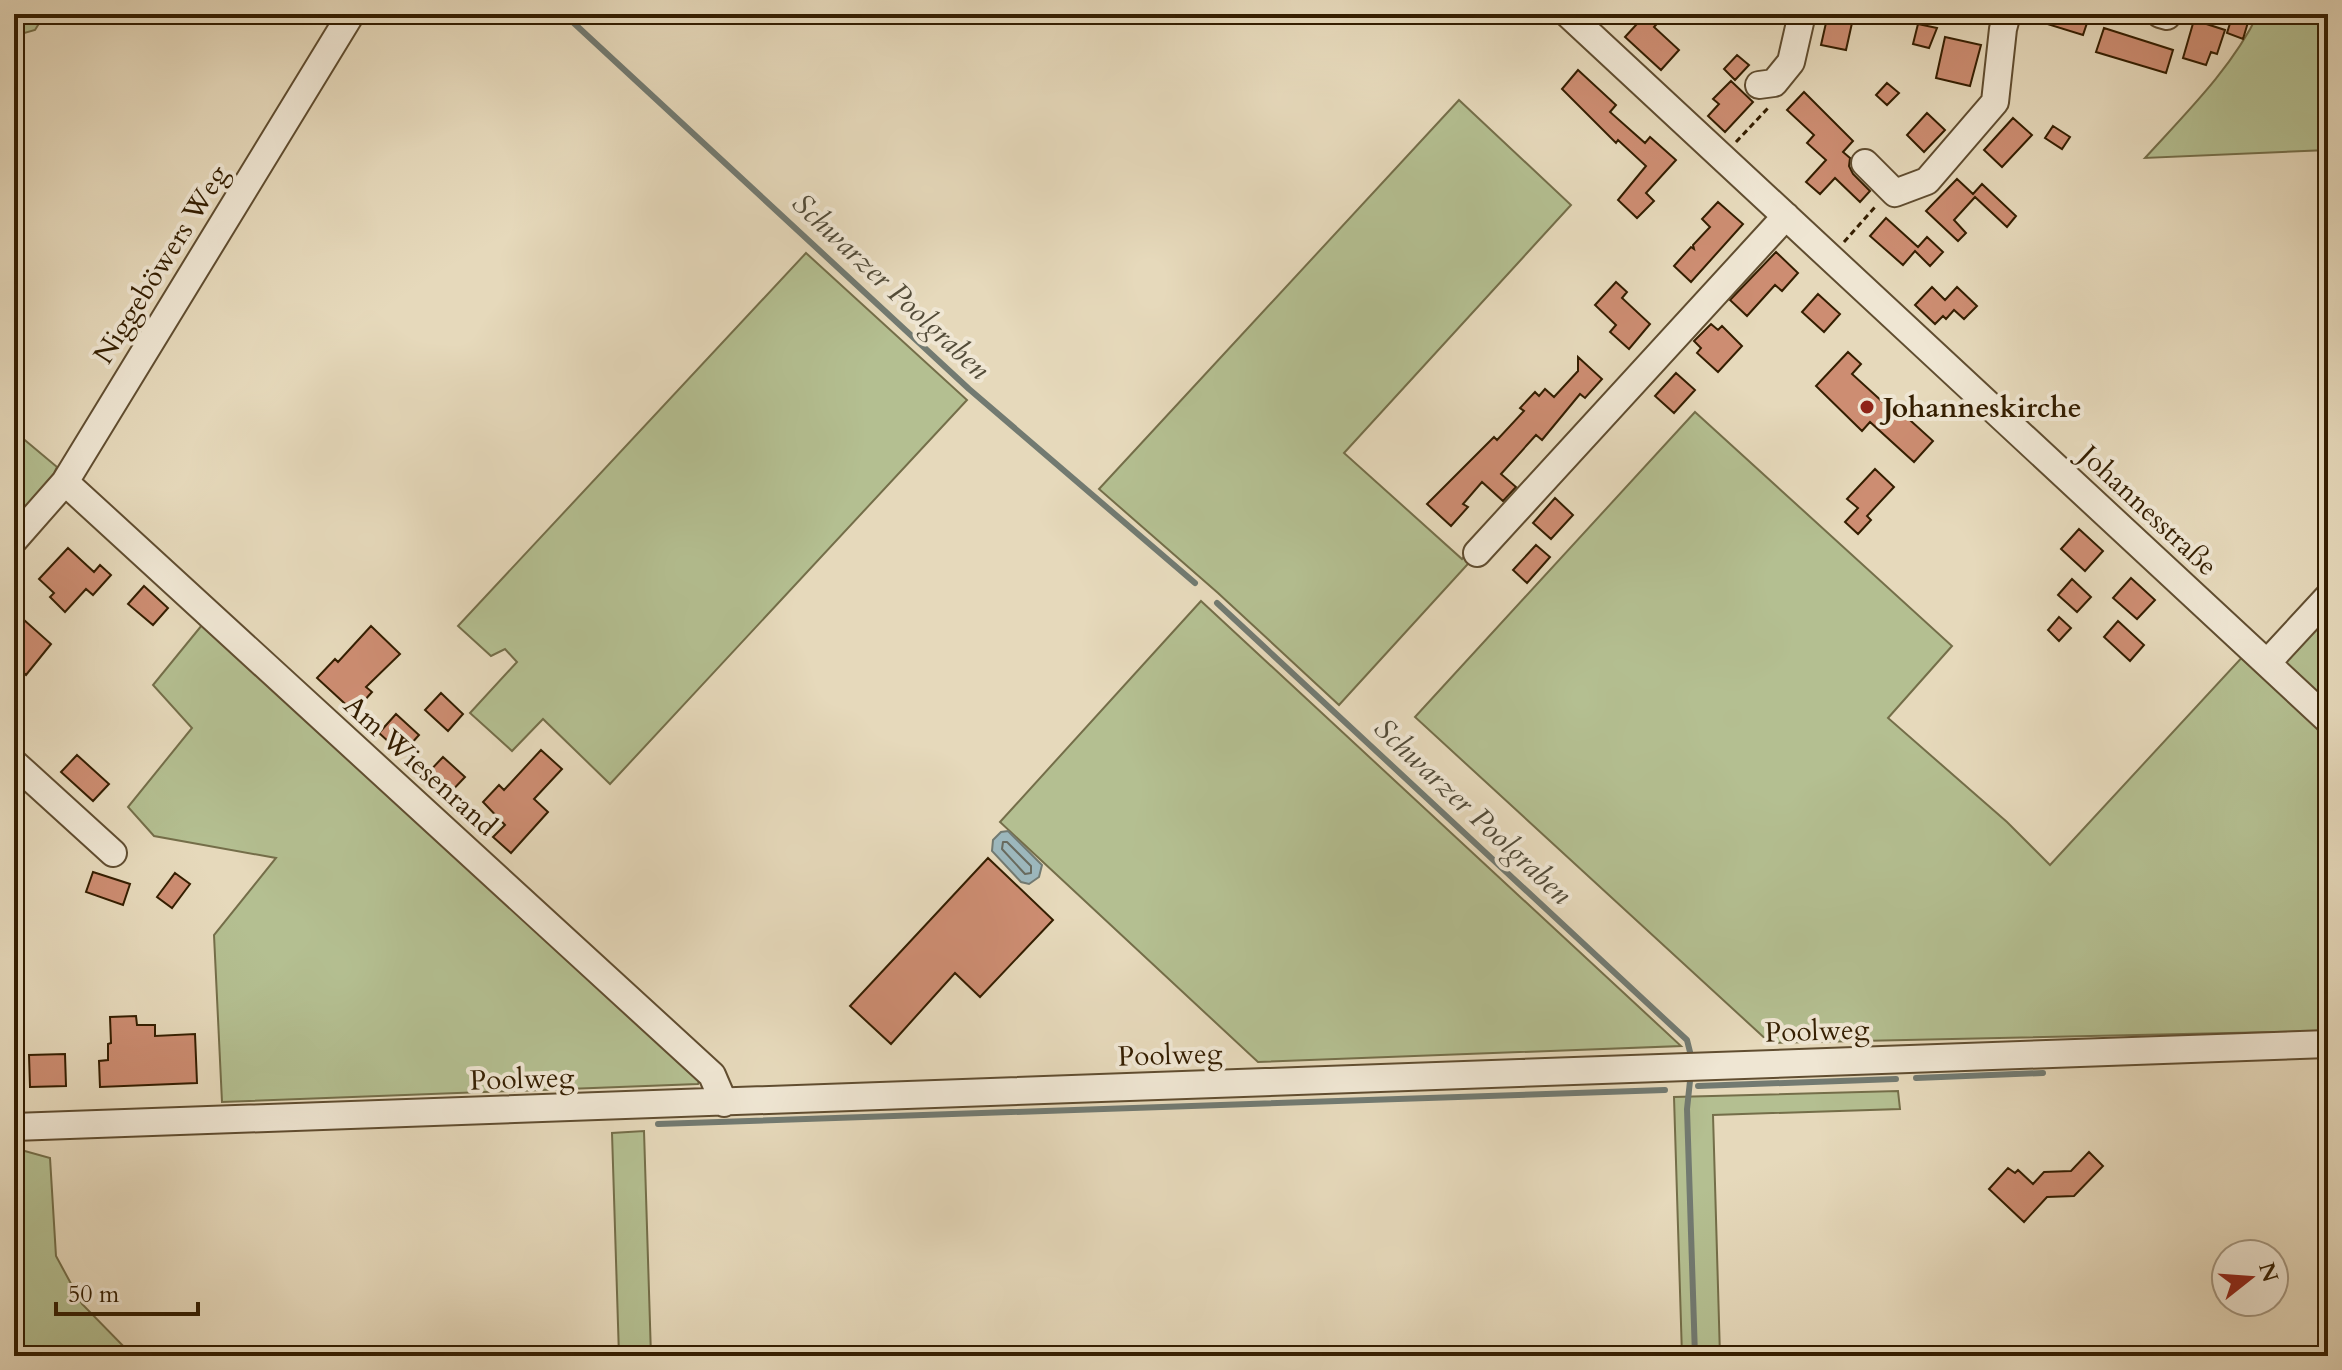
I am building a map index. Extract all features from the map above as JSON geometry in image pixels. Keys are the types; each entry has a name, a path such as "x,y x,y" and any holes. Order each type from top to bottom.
{"street":[{"name":"Niggeböwers Weg","path":"14,540 65,482 351,14"},
{"name":"Johannesstraße","path":"1568,14 2328,720"},
{"path":"1766,84 1791,62 1802,14"},
{"path":"1865,163 1895,193 1927,181 1995,102 2007,14"},
{"path":"1477,553 1786,216"},
{"name":"Am Wiesenrand","path":"65,482 712,1075 724,1103"},
{"path":"2267,663 2328,597"},
{"path":"14,763 113,853"},
{"name":"Poolweg","path":"14,1127 2328,1044"}],"path":[{"path":"1723,157 1773,102 1766,84"},
{"path":"1831,257 1885,195 1895,193"}],"green space":[{"path":"14,14 45,14 35,30 14,36"},
{"path":"2258,14 2328,14 2328,150 2145,158 2222,71"},
{"path":"1459,100 1571,205 1344,453 1462,559 1472,549 1477,554 1339,705 1099,489"},
{"path":"806,253 967,400 610,784 543,719 512,751 470,713 517,662 505,649 491,656 458,626"},
{"path":"1695,412 1952,646 1888,718 2007,822 2050,865 2246,653 2289,655 2328,614 2328,1031 1770,1043 1415,717"},
{"path":"14,431 57,467 49,484 14,524"},
{"path":"1201,601 1681,1046 1258,1062 1000,822"},
{"path":"202,625 701,1075 698,1084 222,1102 214,935 276,858 154,836 128,807 192,728 153,685"},
{"path":"1898,1091 1900,1109 1713,1115 1720,1356 1682,1356 1674,1097"},
{"path":"644,1131 651,1356 619,1356 612,1133"},
{"path":"14,1148 50,1158 56,1256 82,1304 133,1356 14,1356"}],"water":[{"path":"1008,831 1042,865 1039,877 1029,884 1021,882 992,851 993,840 1001,832"}],"building":[{"path":"1646,14 1666,14 1654,27 1679,50 1661,70 1625,37"},
{"path":"1828,14 1854,14 1846,50 1821,45"},
{"path":"2026,14 2090,14 2083,35 2025,17"},
{"path":"2233,14 2249,19 2243,39 2227,33"},
{"path":"2194,20 2225,30 2217,54 2211,52 2206,65 2183,58"},
{"path":"1918,24 1937,28 1929,48 1913,44"},
{"path":"2104,28 2173,50 2166,73 2096,52"},
{"path":"1945,37 1981,45 1970,86 1936,78"},
{"path":"1737,55 1749,65 1735,80 1724,69"},
{"path":"1578,70 1616,105 1610,112 1645,143 1650,137 1676,160 1646,193 1654,201 1637,218 1618,200 1646,166 1618,140 1616,143 1562,89"},
{"path":"1731,81 1753,102 1725,132 1708,116 1719,104 1713,99"},
{"path":"1887,83 1899,93 1887,105 1876,95"},
{"path":"1804,92 1853,141 1843,152 1850,158 1849,166 1853,174 1870,191 1860,202 1835,178 1820,194 1806,182 1826,160 1807,143 1814,135 1787,110"},
{"path":"1927,113 1945,130 1924,152 1907,135"},
{"path":"2013,118 2032,135 2002,167 1984,150"},
{"path":"2053,126 2070,137 2062,149 2045,138"},
{"path":"1957,179 1973,194 1982,184 2016,216 2007,227 1975,197 1954,220 1966,233 1958,241 1926,211"},
{"path":"1718,202 1743,224 1691,282 1674,266 1691,247 1694,249 1693,245 1710,227 1702,219"},
{"path":"1886,218 1918,247 1927,237 1943,252 1930,266 1915,251 1903,265 1870,236"},
{"path":"1776,252 1798,273 1782,291 1775,285 1747,316 1730,300"},
{"path":"1616,282 1627,292 1622,298 1650,324 1629,349 1610,332 1616,325 1595,305"},
{"path":"1932,287 1945,300 1957,287 1977,306 1964,319 1954,310 1946,319 1943,316 1935,324 1915,305"},
{"path":"1818,294 1840,314 1824,332 1802,312"},
{"path":"1711,324 1718,330 1722,326 1742,346 1718,372 1697,353 1701,348 1694,341"},
{"name":"Johanneskirche","path":"1848,352 1861,364 1852,374 1886,405 1889,401 1933,441 1914,462 1870,422 1862,431 1816,386"},
{"path":"1578,357 1602,379 1585,398 1580,394 1542,440 1536,435 1501,474 1516,487 1503,501 1482,482 1463,504 1468,507 1451,526 1427,504 1494,437 1497,440 1524,411 1520,408 1535,392 1539,396 1545,389 1554,397 1578,371"},
{"path":"1676,373 1695,390 1674,413 1655,396"},
{"path":"1875,469 1894,487 1867,516 1871,520 1858,534 1845,522 1858,508 1847,499"},
{"path":"1555,498 1573,515 1551,539 1533,523"},
{"path":"2079,529 2103,551 2085,571 2061,549"},
{"path":"1536,545 1550,557 1527,583 1513,570"},
{"path":"68,548 94,572 100,565 111,575 93,595 86,589 65,612 50,597 54,593 39,579"},
{"path":"2131,578 2155,600 2137,619 2113,598"},
{"path":"2072,579 2091,597 2077,612 2058,595"},
{"path":"144,586 168,608 153,625 128,604"},
{"path":"14,611 51,644 26,675 14,664"},
{"path":"2059,617 2071,628 2059,641 2048,630"},
{"path":"2118,621 2144,645 2130,661 2104,637"},
{"path":"371,626 400,654 366,687 372,692 354,712 317,678 335,659 338,662"},
{"path":"441,693 463,714 448,731 425,710"},
{"path":"396,714 419,735 402,754 379,733"},
{"path":"541,750 562,769 534,799 548,812 511,853 493,837 505,825 483,802 499,785 504,790"},
{"path":"77,755 109,784 93,801 61,772"},
{"path":"443,757 465,777 448,795 425,776"},
{"path":"988,858 1053,920 980,997 955,973 891,1044 850,1006"},
{"path":"93,872 130,884 123,905 86,892"},
{"path":"175,873 190,884 172,908 157,897"},
{"path":"136,1016 137,1025 155,1025 155,1036 195,1034 197,1083 100,1087 99,1061 108,1060 108,1044 111,1043 110,1017"},
{"path":"65,1054 66,1086 30,1087 29,1055"},
{"path":"2089,1152 2103,1166 2074,1196 2047,1197 2024,1222 1989,1189 2008,1168 2015,1173 2018,1170 2033,1184 2044,1172 2071,1171"}],"waterway":[{"name":"Schwarzer Poolgraben","path":"564,14 969,389 1195,583"},
{"name":"Schwarzer Poolgraben","path":"1217,603 1687,1040 1691,1056"},
{"path":"1916,1078 2043,1073"},
{"path":"1698,1086 1896,1079"},
{"name":"Schwarzer Poolgraben","path":"1690,1081 1687,1109 1695,1356"},
{"path":"658,1124 1665,1090"}],"place":[{"name":"Johanneskirche","path":"1867,407"}]}
